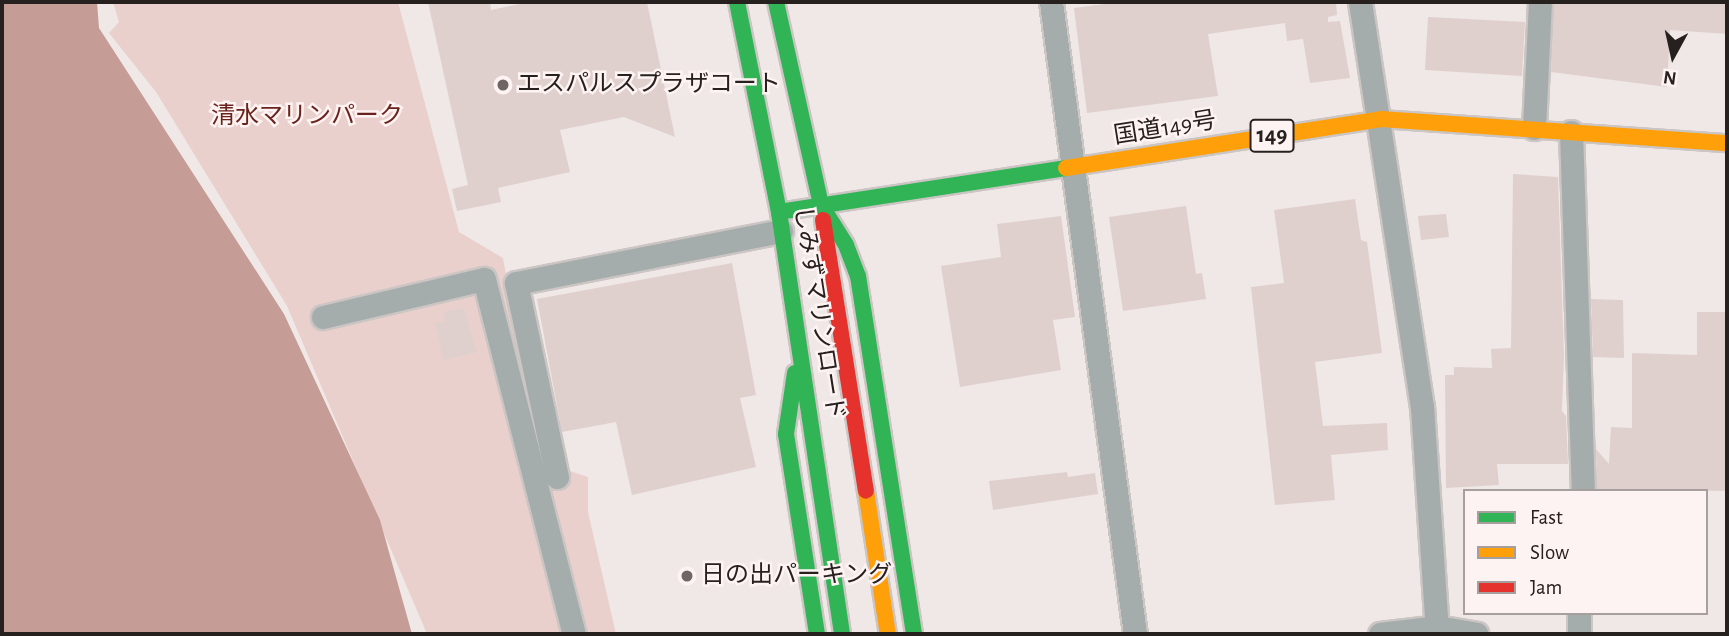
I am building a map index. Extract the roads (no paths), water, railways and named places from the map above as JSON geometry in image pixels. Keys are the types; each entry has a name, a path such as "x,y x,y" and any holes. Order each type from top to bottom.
{"main road":[{"name":"しみずマリンロード","path":"737,2 780,221 823,487 842,634"},
{"name":"しみずマリンロード","path":"776,2 821,205 888,634"},
{"name":"国道149号","path":"780,221 821,205 1381,119 1727,143"},
{"path":"821,205 846,245 858,276 914,634"},
{"path":"799,345 786,434 817,634"}],"street":[{"path":"1051,2 1135,634"},
{"path":"1360,2 1381,119 1422,406 1437,630"},
{"path":"1534,128 1540,2"},
{"path":"1572,132 1583,489"},
{"path":"557,477 516,283 780,221"},
{"path":"323,317 484,279 574,634"},
{"path":"1579,634 1580,615"},
{"path":"1380,634 1437,630 1476,634"}],"place":[{"name":"エスパルスプラザコート","path":"503,85"},
{"name":"日の出パーキング","path":"687,576"}],"park label":[{"name":"清水マリンパーク","path":"307,117"}]}
